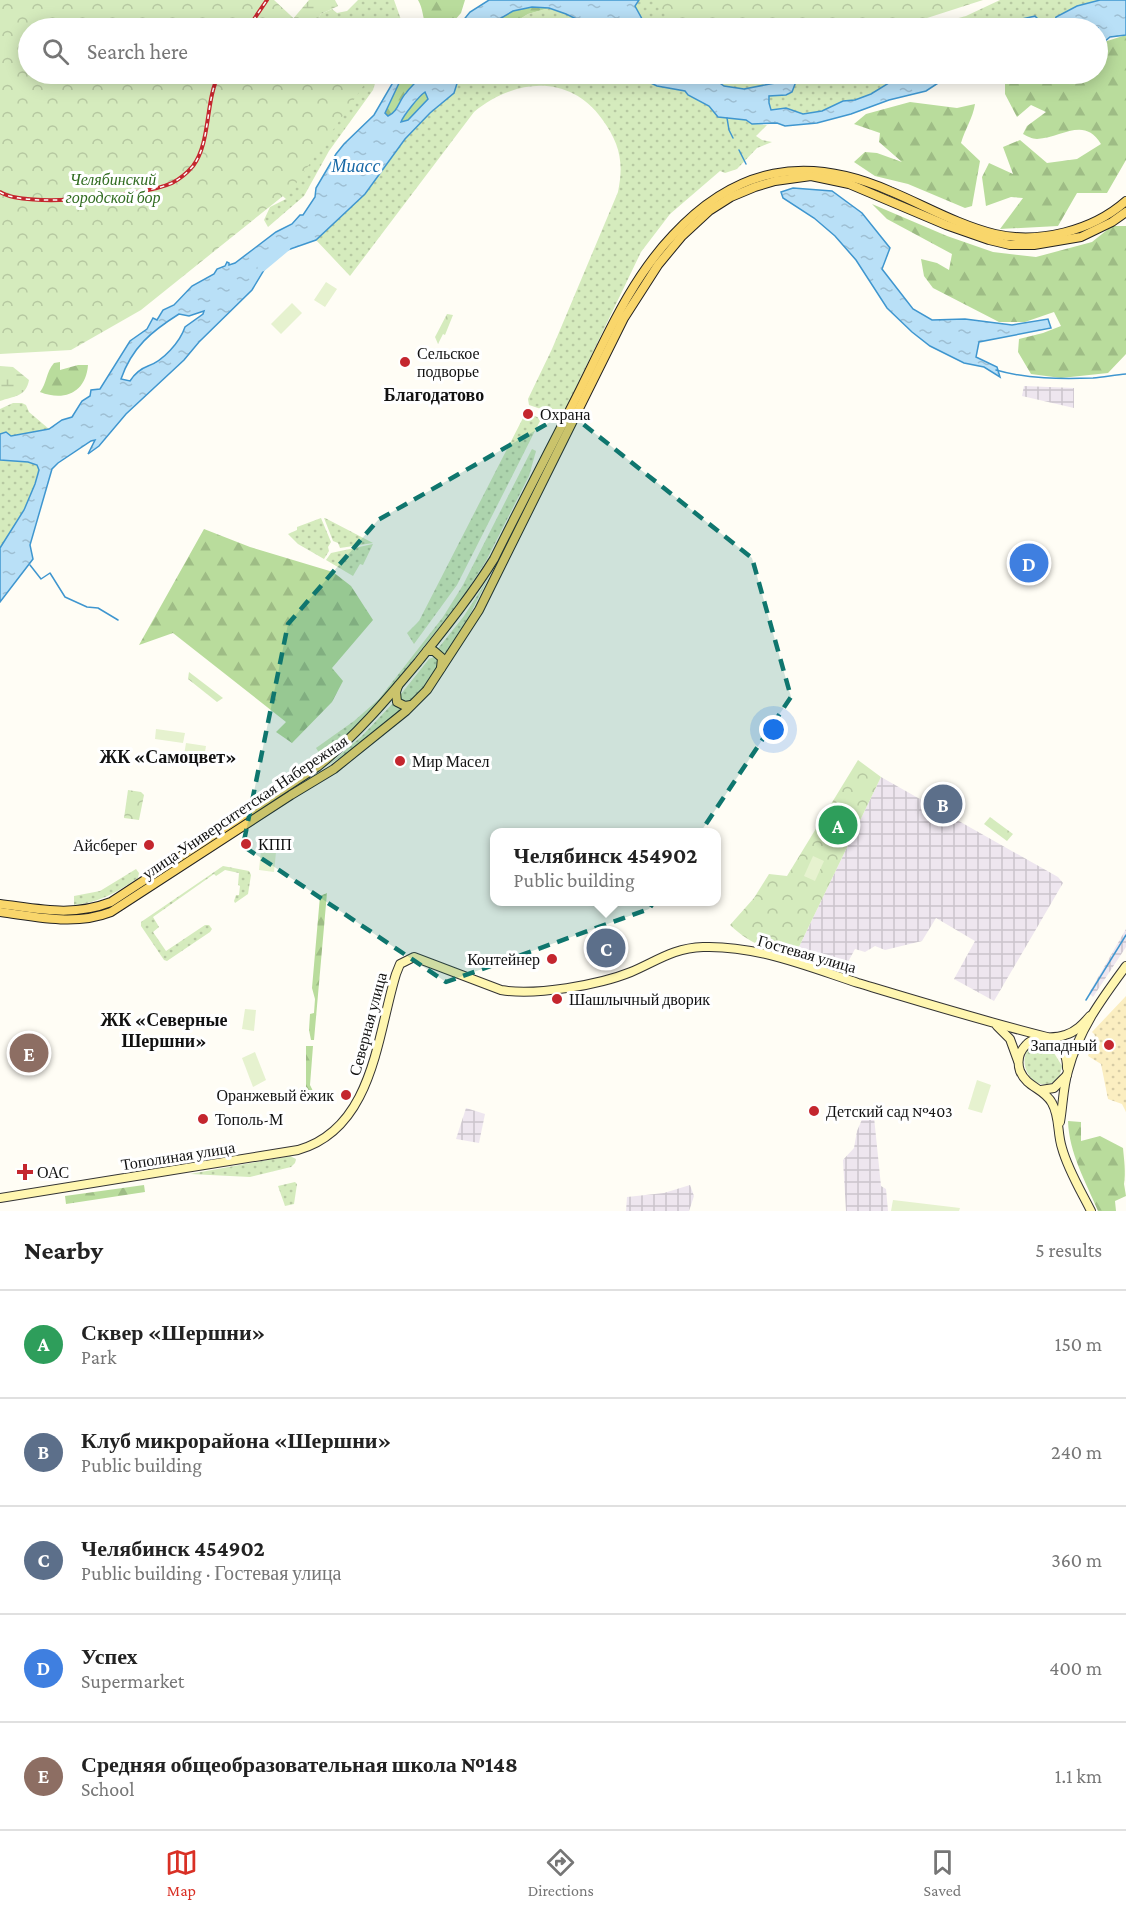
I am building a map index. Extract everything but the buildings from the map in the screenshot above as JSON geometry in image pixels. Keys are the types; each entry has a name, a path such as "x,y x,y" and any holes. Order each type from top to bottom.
{"main road":[{"name":"улица Университетская Набережная","path":"0,904 87,914 123,896 317,768 337,751 400,683 471,595 494,559 636,283 651,261 672,235 700,209 727,191 767,175 808,169 830,172 862,179 951,218 993,233 1012,237 1041,236 1076,229 1105,217 1126,201"},
{"name":"улица Университетская Набережная","path":"0,912 58,920 111,912 124,906 334,769 412,705 440,672 479,610 624,318 658,265 682,236 709,211 731,197 775,181 811,176 849,184 946,225 1010,245 1034,245 1081,237 1112,222 1126,212"},
{"path":"427,651 434,651 442,658 440,672"},
{"path":"400,683 396,692 397,702 405,706 412,705"},
{"name":"Гостевая улица","path":"406,959 414,957 427,960 511,992 555,989 592,983 631,972 671,952 704,947 724,948 766,954 1049,1038"},
{"name":"Северная улица","path":"308,1147 335,1130 363,1091 373,1065 399,964 406,959"},
{"path":"1041,1090 1054,1088 1067,1074 1076,1046 1090,1016 1126,966"},
{"path":"1018,1062 1028,1042 1067,1035 1090,1016"},
{"path":"993,1023 1010,1039 1026,1081 1041,1090 1053,1104 1062,1149 1091,1211"},
{"path":"1049,1038 1064,1051 1068,1064 1059,1125"},
{"name":"Тополиная улица","path":"0,1198 308,1147"}],"highlighted area":[{"path":"568,412 752,558 791,697 649,909 446,982 243,846 288,624 378,520"}],"shaded area":[{"path":"1024,386 1074,388 1074,408 1022,396"},
{"path":"881,777 1058,877 1063,883 994,1001 954,979 975,941 936,918 922,941 885,950 875,946 865,952 855,949 848,962 832,969 795,955"},
{"path":"1126,929 1126,947 1093,997 1089,993"},
{"path":"466,1108 485,1114 479,1143 456,1139"},
{"path":"863,1117 874,1117 881,1186 886,1189 888,1211 846,1211 843,1160 854,1148 857,1131"},
{"path":"690,1185 694,1196 689,1211 626,1211 627,1197 664,1193"}],"green space":[{"name":"Челябинский городской бор","path":"0,0 274,0 293,18 18,18 18,84 364,85 293,188 141,310 71,350 0,354"},
{"path":"309,0 335,0 338,6 321,14 318,18 294,18"},
{"path":"358,0 394,0 400,18 318,18 321,14 332,9 337,13 347,11"},
{"path":"418,0 465,0 461,13 457,18 424,18"},
{"path":"639,0 675,0 678,18 642,18 635,6"},
{"path":"656,0 983,0 927,18 667,18"},
{"path":"1000,0 1100,0 1077,6 1056,18 1035,18 1035,16 958,18"},
{"path":"532,7 549,8 521,18 501,18 513,11"},
{"path":"549,8 574,18 521,18"},
{"path":"1126,35 1126,160 1107,193 1077,193 1058,226 1000,229 1023,198 1011,197 986,206 982,177 989,163 1013,174 1003,147 1020,140 1047,163 1077,159 1101,144 1087,131 1080,130 1037,139 1023,134 1027,126 1046,112 1031,105 1017,117 1005,94 1005,84 1108,84 1108,41"},
{"path":"290,84 375,84 373,90 329,151 304,196 268,227 264,220 270,207 286,199 241,158"},
{"path":"399,84 413,84 405,93 393,114 388,116 385,113"},
{"path":"457,84 655,84 685,91 688,95 709,106 718,117 767,125 756,136 772,142 757,148 737,169 725,173 720,171 670,214 641,252 566,408 556,414 529,405 528,399 552,349 618,192 620,181 621,171 617,145 602,119 589,104 574,94 558,88 541,86 506,93 474,112 350,276 316,240 365,194 405,139 430,113 454,93"},
{"path":"721,84 764,85 744,88"},
{"path":"794,84 887,84 871,94 855,100 843,101 822,111 802,114 786,108 771,110 769,96 786,95"},
{"path":"425,92 428,99 408,120 400,123 411,106"},
{"path":"910,102 957,108 975,104 961,143 980,161 972,206 965,208 908,184 875,176 854,162 865,152 877,153 902,162 879,142 880,133 854,124 866,114"},
{"path":"872,204 947,236 993,252 1036,257 1092,242 1112,226 1126,226 1126,354 1108,373 1061,378 1031,374 1018,352 1019,339 1061,326 1054,312 1025,322 999,322 933,288 924,276 921,259 937,263 949,270 952,254 887,219"},
{"path":"326,282 337,289 325,307 314,300"},
{"path":"292,303 302,313 281,334 271,324"},
{"path":"447,314 453,315 445,335 443,334 438,344 435,337"},
{"path":"60,362 60,370 88,365 79,388 66,395 58,396 40,392 51,366"},
{"path":"0,366 13,367 29,380 22,393 0,401"},
{"path":"13,403 26,405 29,412 49,429 11,436 0,434 0,409"},
{"path":"531,414 541,419 457,585 414,644 407,633 419,621 524,416 528,418"},
{"path":"532,449 536,451 529,476 486,561 461,600 381,700 335,747 322,757 316,748 354,721 379,699 443,617 463,585"},
{"path":"0,460 28,462 37,465 39,470 28,501 0,548"},
{"path":"321,518 331,542 324,559 298,544 288,534 297,530 297,527"},
{"path":"324,518 373,543 340,548 338,543 333,541"},
{"path":"204,529 250,547 333,572 351,586 373,620 332,668 343,681 332,702 292,743 276,732 286,722 173,633 139,645"},
{"path":"373,544 363,565 360,564 353,576 326,560 331,553"},
{"path":"489,577 459,636 444,659 436,651 464,616"},
{"path":"434,657 439,661 438,670 410,703 405,704 399,697 429,659"},
{"path":"189,672 223,698 217,702 188,679"},
{"path":"394,702 403,710 364,742 327,766 362,736"},
{"path":"156,729 185,733 183,743 155,739"},
{"path":"186,743 206,746 204,758 184,755"},
{"path":"858,760 881,777 795,955 752,942 730,925 754,898 769,874 787,876"},
{"path":"128,790 141,792 144,795 139,820 124,818"},
{"path":"990,817 1013,834 1007,841 984,824"},
{"path":"262,840 277,842 274,872 259,870"},
{"path":"813,856 824,861 815,881 804,876"},
{"path":"223,866 249,871 251,875 248,894 235,903 236,895 239,895 239,873 225,870 216,876 214,874 153,917 159,927 153,932 166,951 205,925 209,925 212,929 167,961 164,960 141,926 141,922"},
{"path":"136,869 139,873 138,878 123,888 100,899 74,905 74,896 100,891"},
{"path":"327,893 314,1040 311,1040 310,1014 314,1013 315,999 312,988 320,896"},
{"path":"245,1009 256,1010 254,1031 242,1029"},
{"path":"1041,1041 1051,1048 1062,1066 1059,1079 1049,1084 1039,1083 1032,1079 1025,1062 1026,1053 1031,1046"},
{"path":"306,1046 313,1046 310,1085 313,1091 311,1094 306,1087"},
{"path":"255,1052 266,1080 253,1087 242,1058"},
{"path":"977,1080 991,1085 982,1113 968,1109"},
{"path":"1068,1121 1081,1122 1081,1141 1100,1136 1123,1148 1126,1196 1115,1201 1116,1211 1098,1211 1071,1144"},
{"path":"290,1156 296,1159 291,1167 250,1177 190,1174"},
{"path":"295,1182 297,1184 294,1204 285,1206 278,1186"},
{"path":"144,1185 145,1192 66,1204 65,1196"},
{"path":"893,1200 960,1208 959,1211 891,1211"}],"sand":[{"name":"Западный","path":"1126,996 1126,1112 1122,1104 1108,1099 1101,1064 1088,1056 1095,1035 1092,1032"}],"water":[{"path":"489,0 639,0 635,6 642,18 574,18 549,8 532,7 513,11 501,18 465,18 470,12"},
{"path":"1100,0 1126,0 1126,35 1108,39 1108,18 1056,18 1077,6"},
{"name":"Миасс","path":"392,84 399,84 385,113 388,116 394,112 414,84 457,84 454,93 430,113 405,139 365,194 316,240 273,255 252,290 184,360 126,414 99,446 88,454 95,440 91,441 52,469 30,545 33,559 0,602 0,548 24,510 39,470 37,465 28,462 0,460 0,434 6,432 11,436 49,429 62,420 72,417 82,401 90,396 91,390 100,389 130,341 147,329 153,318 157,320 163,310 174,305 192,286 214,274 227,262 229,265 235,263 303,215 315,197 316,188 336,154 374,115","holes":["425,92 428,99 408,120 401,122","204,311 185,327 170,350 154,364 140,370 130,381 121,379 137,349 160,327 179,314 189,316"]},
{"path":"653,84 721,84 744,89 770,84 795,84 792,92 786,95 769,96 769,103 771,110 786,108 803,114 822,111 843,101 855,100 887,84 937,84 926,91 889,100 851,114 817,123 785,126 777,123 752,124 746,120 718,117 709,106 688,95 685,91"},
{"path":"793,188 832,191 862,213 890,248 882,269 913,309 932,320 965,319 1012,325 1048,319 1051,328 979,342 976,357 997,367 1000,377 984,367 964,363 930,346 887,308 856,260 835,236 814,218 783,198 781,192"}],"waterway":[{"path":"727,118 733,138"},
{"path":"739,150 746,164"},
{"name":"Миасс","path":"262,267 286,247"},
{"path":"996,370 1032,377 1056,378 1093,378 1126,374"},
{"path":"30,565 41,579 50,573 65,597 87,607 98,608 118,620"},
{"path":"1086,1000 1126,935"}],"railway":[{"path":"255,18 267,0"},
{"path":"0,192 33,200 85,199 137,192 172,183 181,178 199,156 215,84"}],"place":[{"name":"Сельское подворье","path":"405,362"},
{"name":"Охрана","path":"528,414"},
{"name":"Успех","path":"1029,563"},
{"name":"Мир Масел","path":"400,761"},
{"name":"Клуб микрорайона «Шершни»","path":"943,804"},
{"name":"Сквер «Шершни»","path":"838,825"},
{"name":"КПП","path":"246,844"},
{"name":"Айсберег","path":"149,845"},
{"name":"Челябинск 454902","path":"606,948"},
{"name":"Контейнер","path":"552,959"},
{"name":"Шашлычный дворик","path":"557,999"},
{"name":"Западный","path":"1109,1045"},
{"name":"Средняя общеобразовательная школа №148","path":"29,1053"},
{"name":"Оранжевый ёжик","path":"346,1095"},
{"name":"Детский сад №403","path":"814,1111"},
{"name":"Тополь-М","path":"203,1119"},
{"name":"ОАС","path":"25,1172"}],"district":[{"name":"Благодатово","path":"434,395"},
{"name":"ЖК «Самоцвет»","path":"168,757"},
{"name":"ЖК «Северные Шершни»","path":"164,1030"}]}
